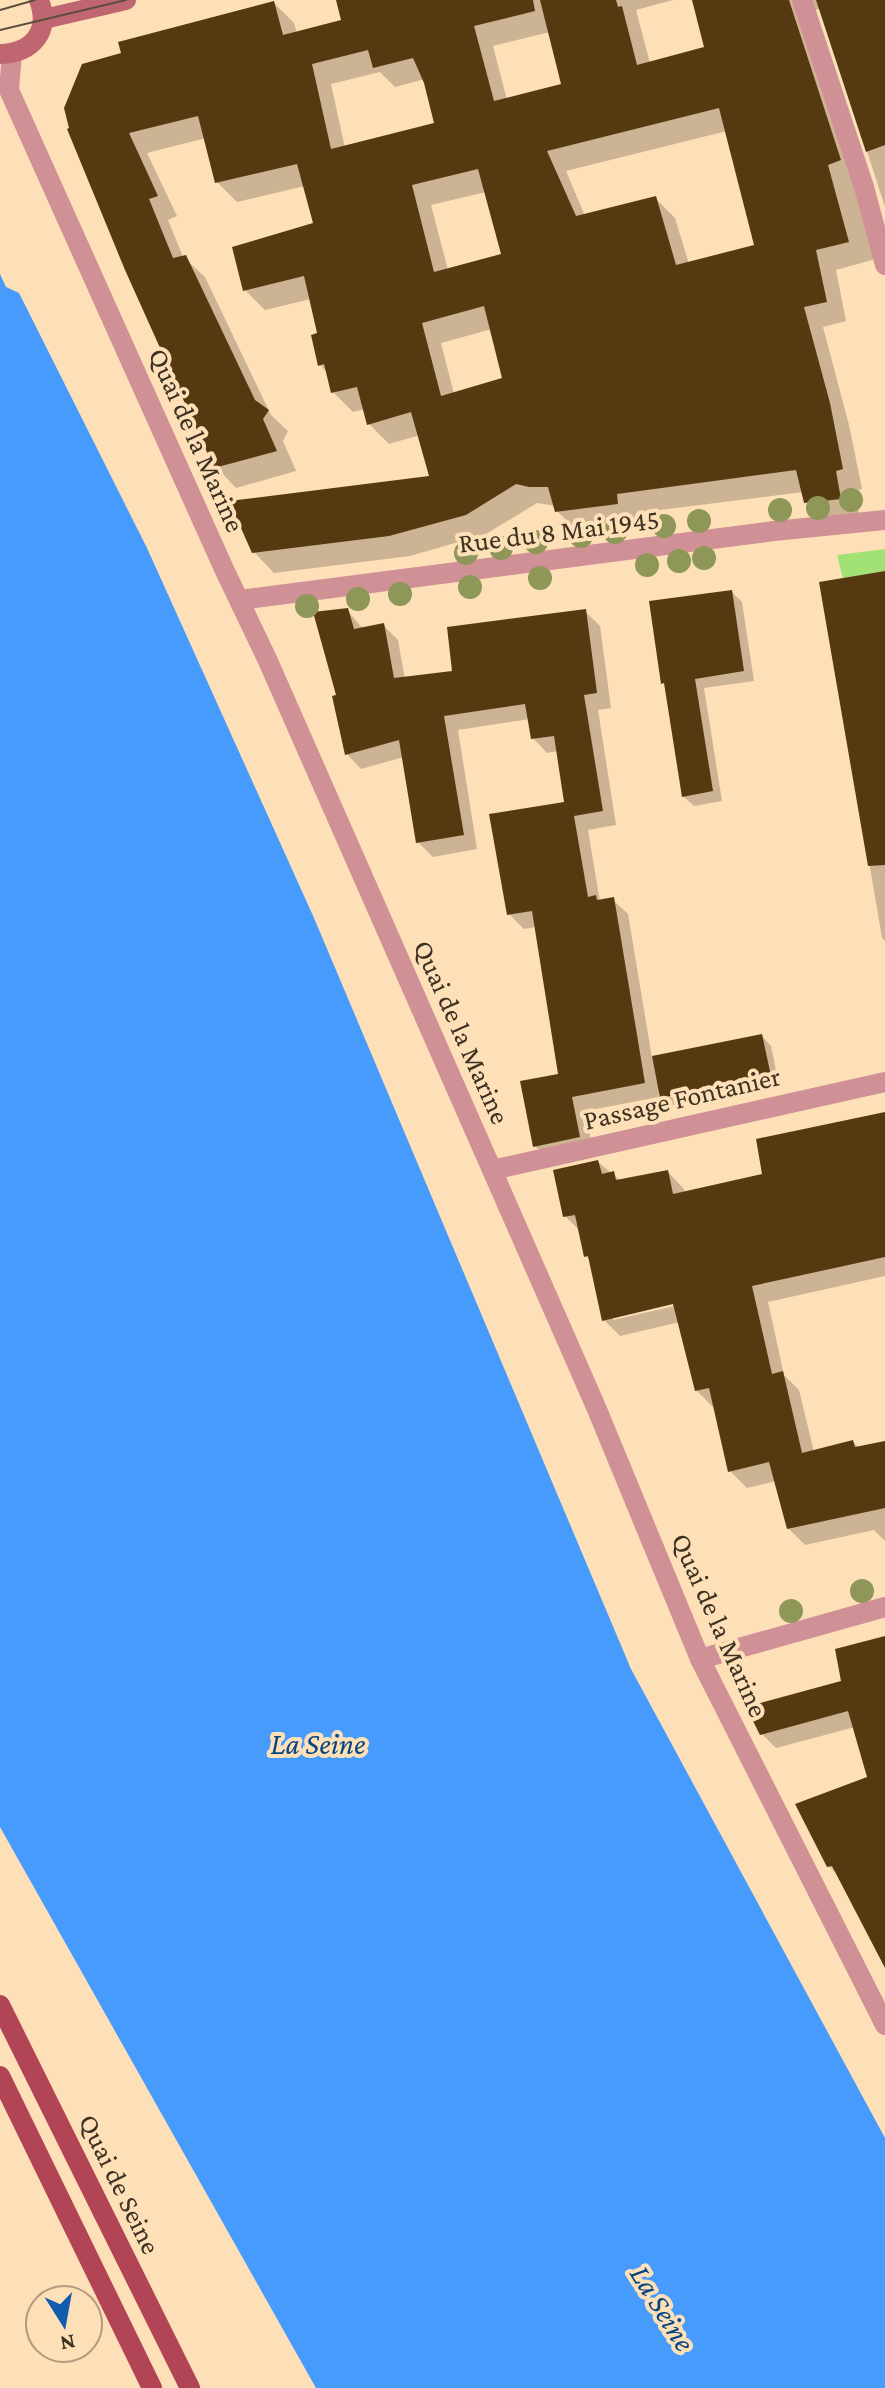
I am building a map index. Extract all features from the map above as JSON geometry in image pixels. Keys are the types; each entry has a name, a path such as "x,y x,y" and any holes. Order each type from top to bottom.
{"main road":[{"path":"6,54 22,51 37,38 41,9 126,0"},
{"name":"Quai de Seine","path":"0,2005 190,2388"},
{"path":"0,2076 152,2388"}],"street":[{"path":"802,0 864,187 885,265"},
{"name":"Quai de la Marine","path":"6,54 9,90 240,600 492,1170 596,1407 700,1659 885,2025"},
{"name":"Rue du 8 Mai 1945","path":"240,600 774,531 885,520"},
{"name":"Passage Fontanier","path":"492,1170 885,1082"},
{"path":"700,1659 885,1607"}],"green space":[{"path":"885,549 885,571 843,578 837,555"}],"water":[{"name":"La Seine","path":"0,274 6,287 19,293 147,548 314,918 631,1669 885,2138 885,2388 316,2388 0,1827"}],"building":[{"path":"336,0 533,0 535,11 474,26 494,101 561,84 540,0 616,0 618,7 622,6 637,65 704,47 692,0 789,0 841,160 828,165 849,242 816,250 827,302 804,307 830,403 843,469 836,471 841,499 804,503 796,470 617,494 618,504 555,512 548,487 516,484 466,515 389,536 252,553 229,501 429,476 411,412 367,425 357,387 331,393 324,364 318,366 311,335 317,333 304,276 243,291 232,247 313,223 297,164 215,183 198,116 129,133 158,196 149,199 173,258 186,255 255,400 269,410 263,419 277,451 214,468 125,270 67,129 64,108 82,64 121,53 118,42 274,1 283,35 341,20","holes":["368,50 373,68 413,58 424,83 434,123 331,149 312,64","719,108 754,245 676,265 656,196 576,216 547,151","478,169 501,254 434,272 412,185","484,306 502,378 441,396 422,323"]},
{"path":"816,0 885,0 885,145 866,152"},
{"path":"885,571 885,865 868,866 819,582"},
{"path":"732,590 744,671 695,679 713,791 682,797 649,601"},
{"path":"348,608 354,629 384,623 394,678 452,671 447,627 586,609 597,693 584,695 603,811 574,816 588,897 596,895 597,900 614,897 645,1083 572,1097 580,1137 533,1147 520,1081 558,1074 532,911 507,915 489,814 564,802 554,736 531,739 525,704 444,716 464,835 416,843 399,740 345,755 332,696 336,695 313,612"},
{"path":"762,1034 771,1076 660,1098 652,1056"},
{"path":"885,1112 885,1257 752,1286 772,1374 783,1371 802,1453 853,1440 855,1447 885,1441 885,1508 787,1529 769,1462 728,1472 709,1388 695,1391 673,1304 602,1321 588,1256 584,1257 575,1215 563,1217 553,1170 598,1160 602,1174 614,1171 616,1180 668,1170 673,1194 762,1174 756,1139"},
{"path":"885,1636 885,1968 832,1866 827,1867 795,1804 867,1777 848,1711 760,1735 746,1707 841,1681 835,1649"}],"tram line":[{"path":"0,10 35,0"},
{"path":"0,30 126,0"}]}
